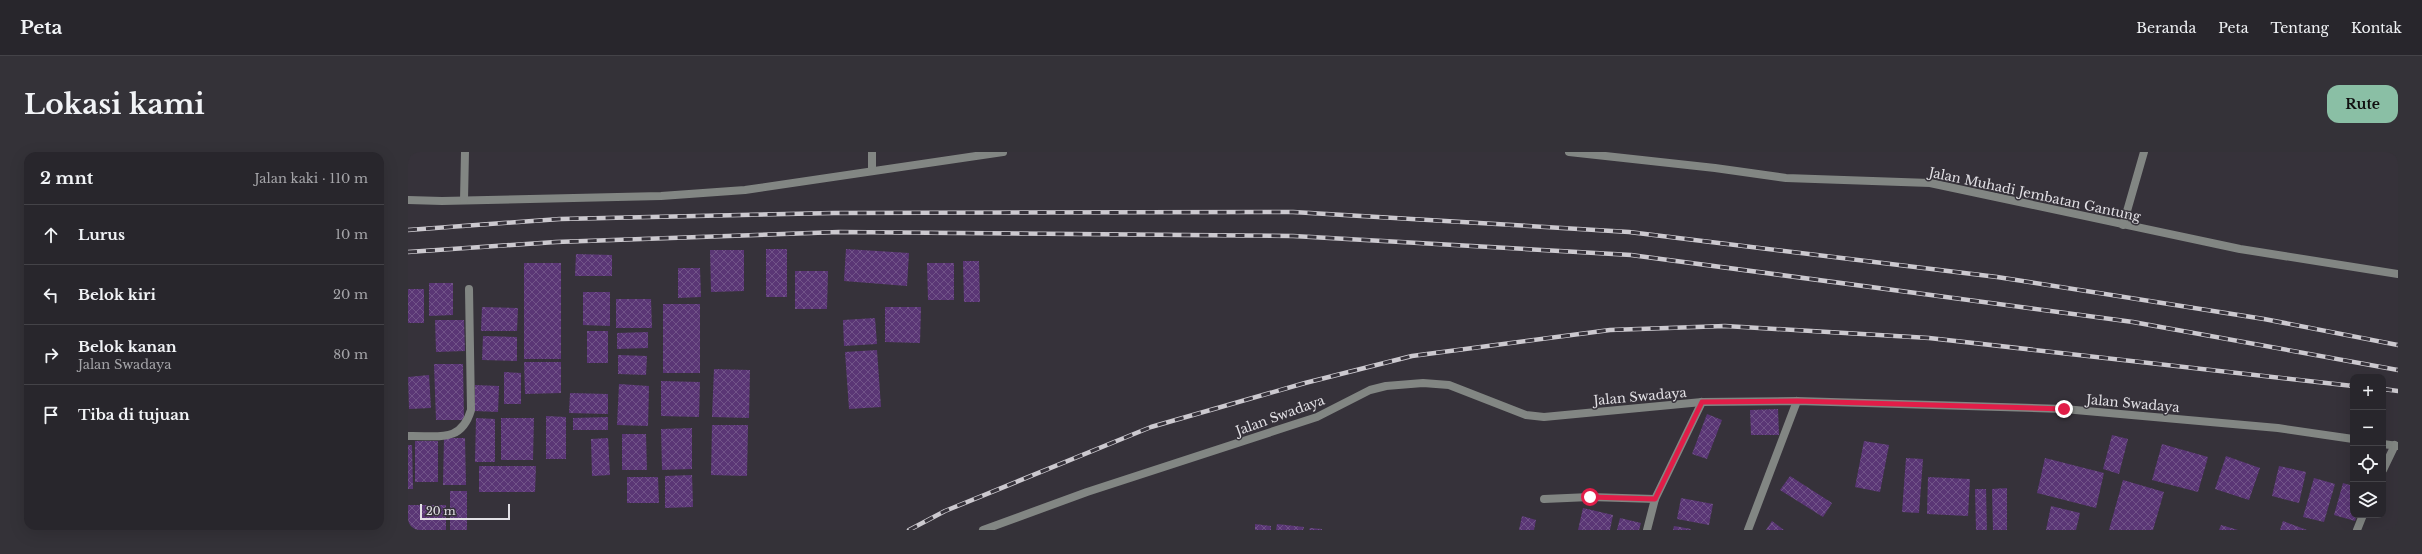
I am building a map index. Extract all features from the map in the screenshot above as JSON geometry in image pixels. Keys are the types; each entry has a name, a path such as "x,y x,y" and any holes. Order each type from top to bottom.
{"street":[{"path":"464,152 464,200"},
{"path":"872,152 872,172"},
{"path":"408,200 661,196 745,190 1004,152"},
{"name":"Jalan Muhadi Jembatan Gantung","path":"1569,152 1715,168 1786,178 1930,183 2240,249 2398,274"},
{"path":"2123,225 2144,152"},
{"path":"408,436 448,435 458,432 467,424 471,410 469,290"},
{"name":"Jalan Swadaya","path":"983,530 1087,492 1317,417 1370,390 1386,386 1423,383 1449,385 1526,415 1544,417 1702,402 1797,401 2064,409 2278,428 2350,439"},
{"path":"1748,530 1797,401"},
{"path":"1647,530 1655,499 1702,402"},
{"path":"2386,444 2397,446 2386,465"},
{"path":"1544,499 1590,497 1655,499"},
{"path":"2356,530 2362,518"}],"building":[{"path":"766,249 787,249 787,297 766,297"},
{"path":"846,249 909,253 907,286 844,281"},
{"path":"710,250 744,250 744,291 711,292"},
{"path":"576,254 612,255 612,276 575,276"},
{"path":"963,261 979,261 980,302 964,302"},
{"path":"524,263 561,263 561,359 524,359"},
{"path":"927,263 954,263 954,300 928,300"},
{"path":"678,268 700,268 701,297 678,298"},
{"path":"795,271 828,271 827,309 795,309"},
{"path":"429,283 453,283 453,315 429,316"},
{"path":"408,289 424,289 424,323 408,323"},
{"path":"583,292 610,292 610,326 583,325"},
{"path":"616,299 651,299 652,328 616,328"},
{"path":"663,304 700,304 700,373 663,373"},
{"path":"482,307 518,308 517,331 481,331"},
{"path":"885,307 921,307 920,343 885,342"},
{"path":"875,318 877,344 844,346 843,320"},
{"path":"435,320 464,320 465,351 436,352"},
{"path":"587,331 608,331 608,363 587,363"},
{"path":"648,332 648,348 617,349 617,333"},
{"path":"483,336 517,337 517,361 482,360"},
{"path":"877,350 881,407 849,409 845,352"},
{"path":"618,355 647,356 646,375 618,374"},
{"path":"524,362 561,362 561,393 525,394"},
{"path":"434,364 463,364 464,420 436,420"},
{"path":"714,369 750,370 749,418 712,417"},
{"path":"504,372 521,373 521,404 504,404"},
{"path":"429,375 431,408 409,409 408,377"},
{"path":"661,381 700,382 699,417 661,416"},
{"path":"619,384 649,386 648,426 617,425"},
{"path":"475,385 499,386 498,412 475,411"},
{"path":"570,393 608,394 608,414 569,413"},
{"path":"1778,409 1779,435 1751,435 1750,410"},
{"path":"1707,414 1722,420 1707,459 1692,454"},
{"path":"546,416 566,417 566,459 546,459"},
{"path":"608,417 608,430 573,430 573,418"},
{"path":"476,418 495,419 495,462 475,462"},
{"path":"501,418 534,418 533,460 501,460"},
{"path":"712,425 748,425 747,476 711,475"},
{"path":"692,428 692,469 662,470 661,429"},
{"path":"622,434 646,434 647,470 622,470"},
{"path":"2112,435 2128,439 2119,474 2103,469"},
{"path":"444,438 465,438 466,485 443,485"},
{"path":"608,438 610,475 592,476 591,439"},
{"path":"415,441 438,441 438,482 415,482"},
{"path":"1864,441 1889,445 1880,492 1855,487"},
{"path":"2162,444 2208,457 2198,492 2152,480"},
{"path":"408,445 412,445 413,489 408,489"},
{"path":"2226,456 2260,468 2249,500 2215,489"},
{"path":"1906,458 1923,459 1919,513 1902,512"},
{"path":"2045,458 2104,473 2096,508 2037,493"},
{"path":"479,466 536,466 535,492 479,492"},
{"path":"2279,466 2306,472 2299,503 2272,496"},
{"path":"692,475 693,507 665,508 665,476"},
{"path":"1790,476 1832,503 1823,517 1780,490"},
{"path":"627,477 658,477 659,503 627,503"},
{"path":"1928,477 1970,479 1968,516 1927,514"},
{"path":"2314,478 2335,484 2324,522 2303,517"},
{"path":"2123,480 2164,492 2153,530 2109,530"},
{"path":"2343,483 2350,485 2350,518 2356,518 2355,521 2334,515"},
{"path":"2007,488 2007,530 1993,530 1992,489"},
{"path":"1975,489 1986,489 1987,530 1976,530"},
{"path":"450,491 467,491 467,530 450,530"},
{"path":"1681,498 1713,504 1709,525 1677,519"},
{"path":"408,505 446,505 446,530 408,530"},
{"path":"2051,506 2080,513 2076,530 2046,530"},
{"path":"1583,508 1613,515 1610,530 1578,530"},
{"path":"1522,516 1536,520 1534,530 1519,530"},
{"path":"1620,518 1641,523 1639,530 1617,530"},
{"path":"1772,521 1784,530 1766,530"},
{"path":"2283,521 2307,530 2280,530"},
{"path":"1255,524 1271,526 1271,530 1255,530"},
{"path":"1277,524 1304,527 1303,530 1276,530"},
{"path":"2221,525 2238,530 2219,530"},
{"path":"1674,526 1691,529 1691,530 1673,530"},
{"path":"1310,528 1322,529 1322,530 1309,530"}],"railway":[{"path":"408,230 560,219 834,213 1293,212 1629,232 1997,277 2264,319 2398,345"},
{"path":"408,252 556,242 839,232 1293,236 1631,255 2133,322 2398,370"},
{"path":"909,530 945,511 1151,427 1305,383 1412,356 1610,330 1725,326 1929,338 2350,386"},
{"path":"2386,389 2398,391"}],"route":[{"path":"1590,497 1655,499 1702,402 1797,401 2064,409"}]}
